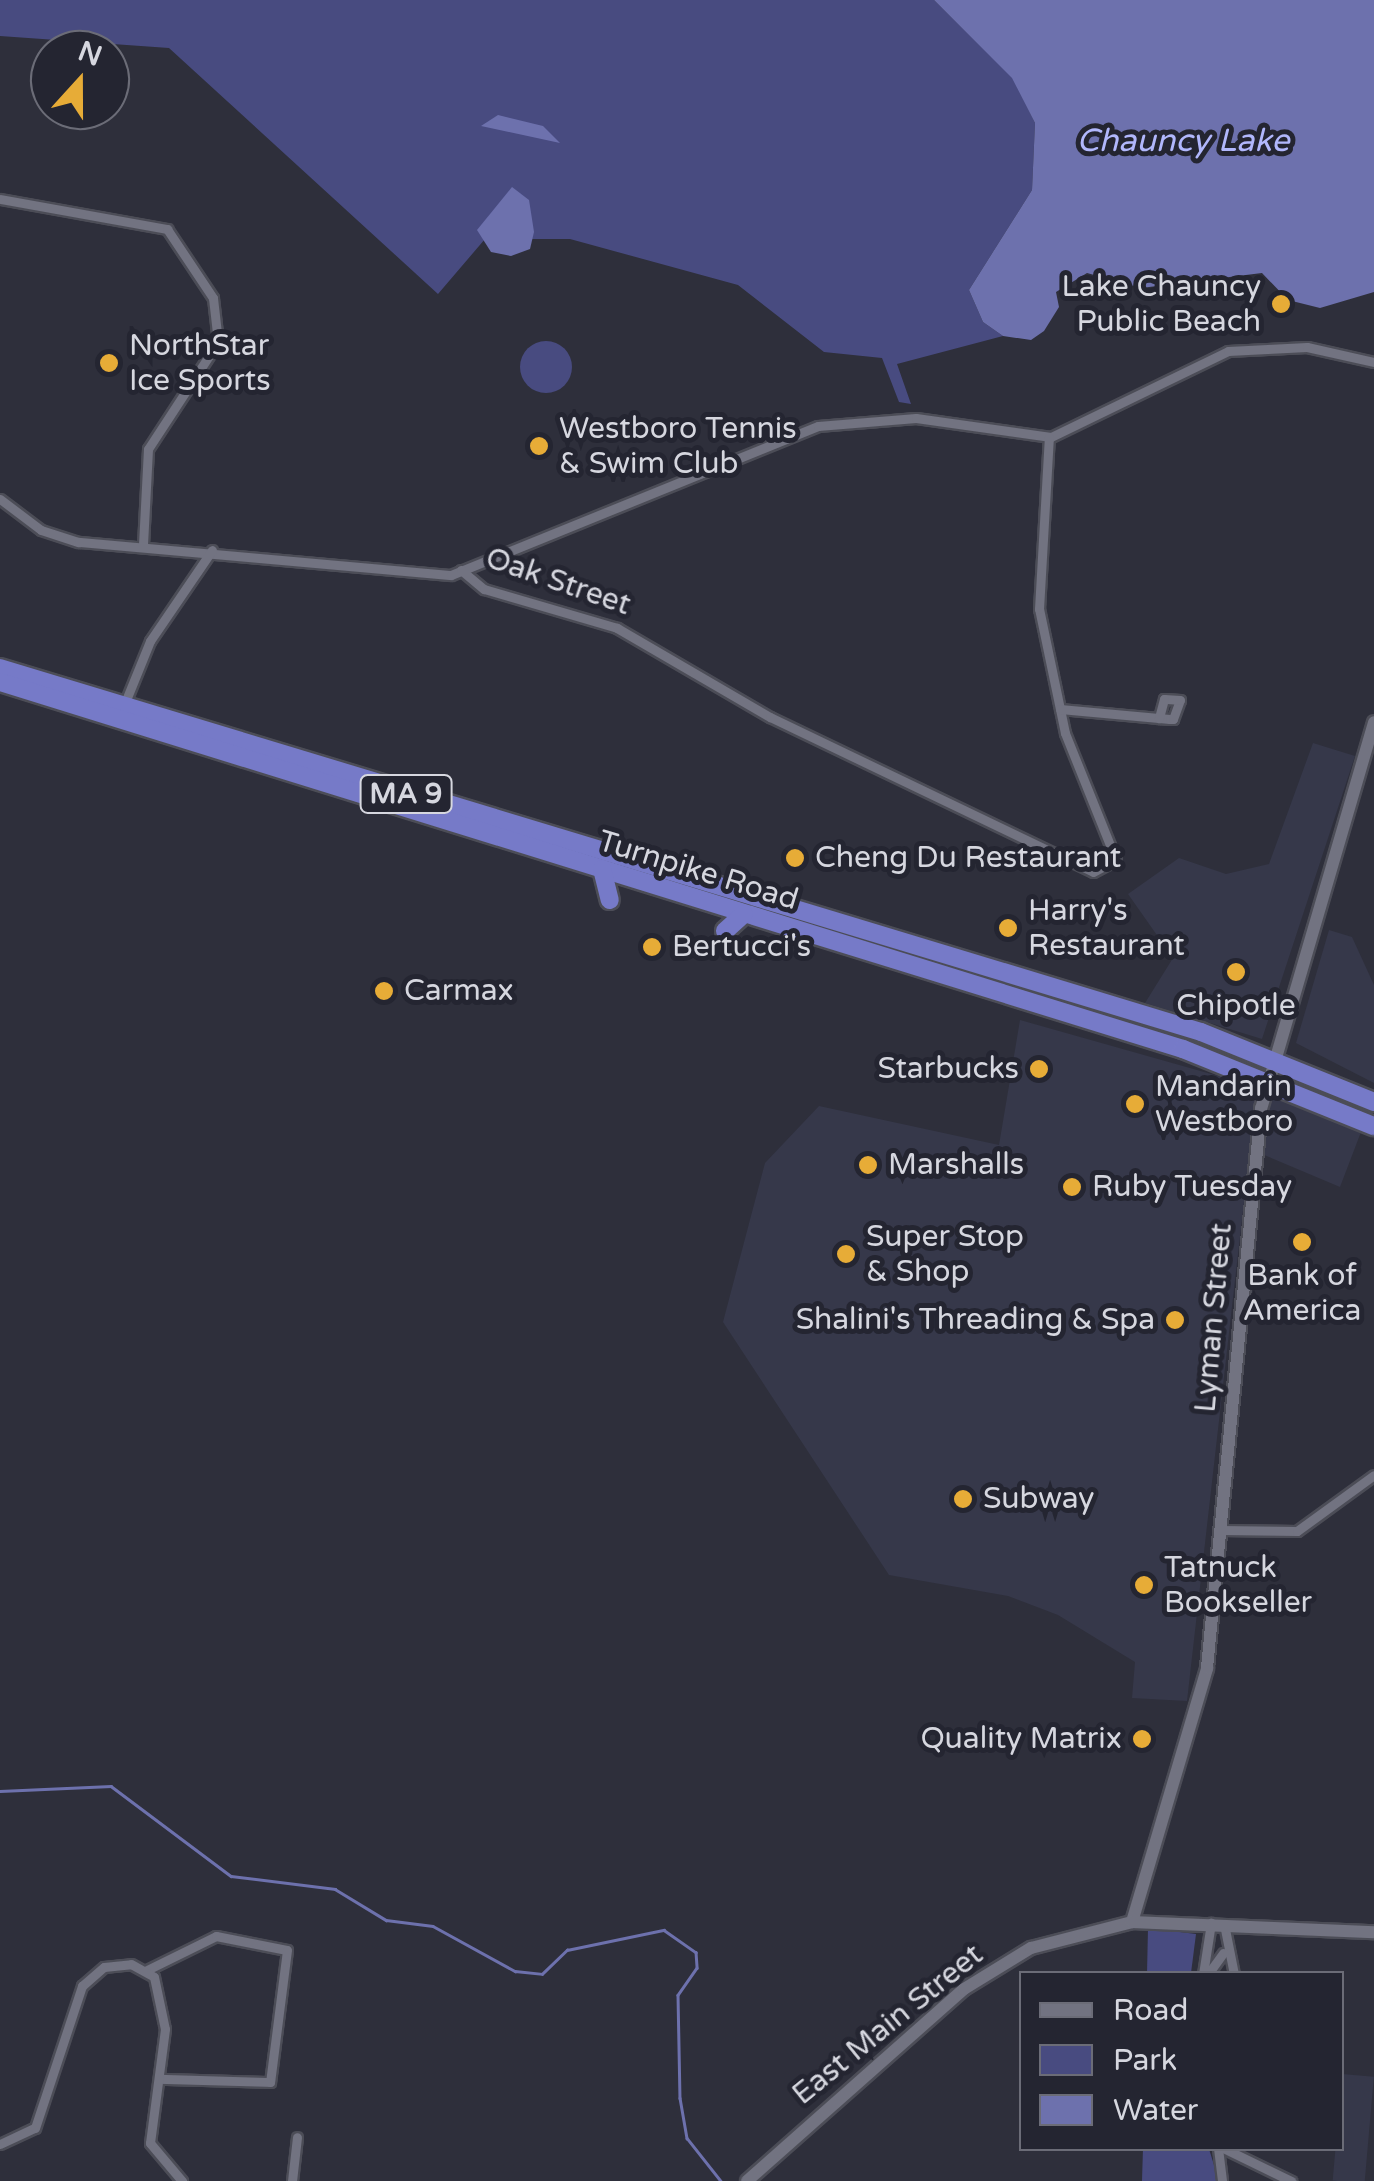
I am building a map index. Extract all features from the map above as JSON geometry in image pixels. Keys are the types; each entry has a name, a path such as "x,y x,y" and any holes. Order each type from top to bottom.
{"highway":[{"name":"Turnpike Road","path":"0,668 1272,1059 1374,1102"},
{"name":"Turnpike Road","path":"0,682 1267,1081 1374,1126"},
{"path":"602,870 610,900"},
{"path":"726,931 744,914"}],"street":[{"path":"0,199 167,229 214,298 218,342 148,449 142,546"},
{"path":"461,570 818,426 916,418 1050,438 1228,352 1307,346 1374,362"},
{"path":"1050,438 1037,576 1060,708 1159,718"},
{"name":"Oak Street","path":"0,499 60,538 212,550 433,575 461,570 472,585 634,636 770,718 1086,872 1116,860 1060,708"},
{"path":"122,707 150,641 212,550"},
{"name":"Lyman Street","path":"1132,1922 1207,1668 1267,1081 1374,722"},
{"path":"1221,1530 1297,1531 1374,1475"},
{"name":"East Main Street","path":"747,2181 995,1966 1132,1922 1374,1932"},
{"path":"1218,1923 1223,1953 1232,1971"},
{"path":"1206,1971 1218,1923"},
{"path":"0,2144 35,2128 86,1980 118,1963 146,1970 216,1936 287,1950 270,2082 162,2079"},
{"path":"1208,1971 1223,1953"},
{"path":"146,1970 165,2029 162,2079 150,2142 182,2181"},
{"path":"292,2181 297,2137"},
{"path":"1220,2151 1222,2181"},
{"path":"1229,2151 1272,2166 1291,2181"},
{"path":"1271,2181 1272,2166"}],"shaded area":[{"path":"1313,743 1355,756 1262,1039 1145,1003 1173,958 1128,894 1179,858 1226,874 1269,864"},
{"path":"1329,930 1352,937 1374,985 1374,1083 1296,1043"},
{"path":"1020,1020 1250,1085 1361,1132 1340,1187 1250,1149 1187,1701 1132,1698 1135,1662 1058,1615 1008,1596 889,1575 723,1322 765,1163 819,1106 999,1145"},
{"path":"1344,2074 1374,2077 1365,2181 1333,2181 1335,2151 1344,2151"}],"green space":[{"path":"0,0 934,0 1013,78 1035,123 1032,190 969,290 983,322 1003,336 897,364 911,404 899,402 882,358 824,352 738,285 570,239 485,239 438,294 169,48 130,45 130,30 30,30 30,38 0,36"},
{"path":"546,341 564,349 572,367 564,385 546,393 528,385 520,367 528,349"},
{"path":"1148,1928 1196,1934 1191,1971 1147,1971"},
{"path":"1143,2151 1210,2151 1219,2181 1142,2181"}],"water":[{"name":"Chauncy Lake","path":"934,0 1374,0 1374,292 1320,308 1288,300 1262,273 1141,288 1087,273 1056,292 1059,307 1044,331 1031,340 1003,336 983,322 969,290 1032,190 1035,123 1012,78"},
{"path":"498,115 543,126 560,143 481,126"},
{"path":"512,187 529,200 534,232 530,249 511,256 491,252 477,230"}],"waterway":[{"path":"0,1791 111,1786 231,1876 335,1889 386,1920 433,1926 515,1971 542,1974 567,1950 664,1930 696,1952 697,1968 678,1995 680,2098 687,2138 721,2181"}],"place":[{"name":"Lake Chauncy Public Beach","path":"1281,304"},
{"name":"NorthStar Ice Sports","path":"109,363"},
{"name":"Westboro Tennis & Swim Club","path":"539,446"},
{"name":"Cheng Du Restaurant","path":"795,858"},
{"name":"Harry's Restaurant","path":"1008,928"},
{"name":"Bertucci's","path":"652,947"},
{"name":"Chipotle","path":"1236,972"},
{"name":"Carmax","path":"384,991"},
{"name":"Starbucks","path":"1039,1069"},
{"name":"Mandarin Westboro","path":"1135,1104"},
{"name":"Marshalls","path":"868,1165"},
{"name":"Ruby Tuesday","path":"1072,1187"},
{"name":"Bank of America","path":"1302,1242"},
{"name":"Super Stop & Shop","path":"846,1254"},
{"name":"Shalini's Threading & Spa","path":"1175,1320"},
{"name":"Subway","path":"963,1499"},
{"name":"Tatnuck Bookseller","path":"1144,1585"},
{"name":"Quality Matrix","path":"1142,1739"}]}
